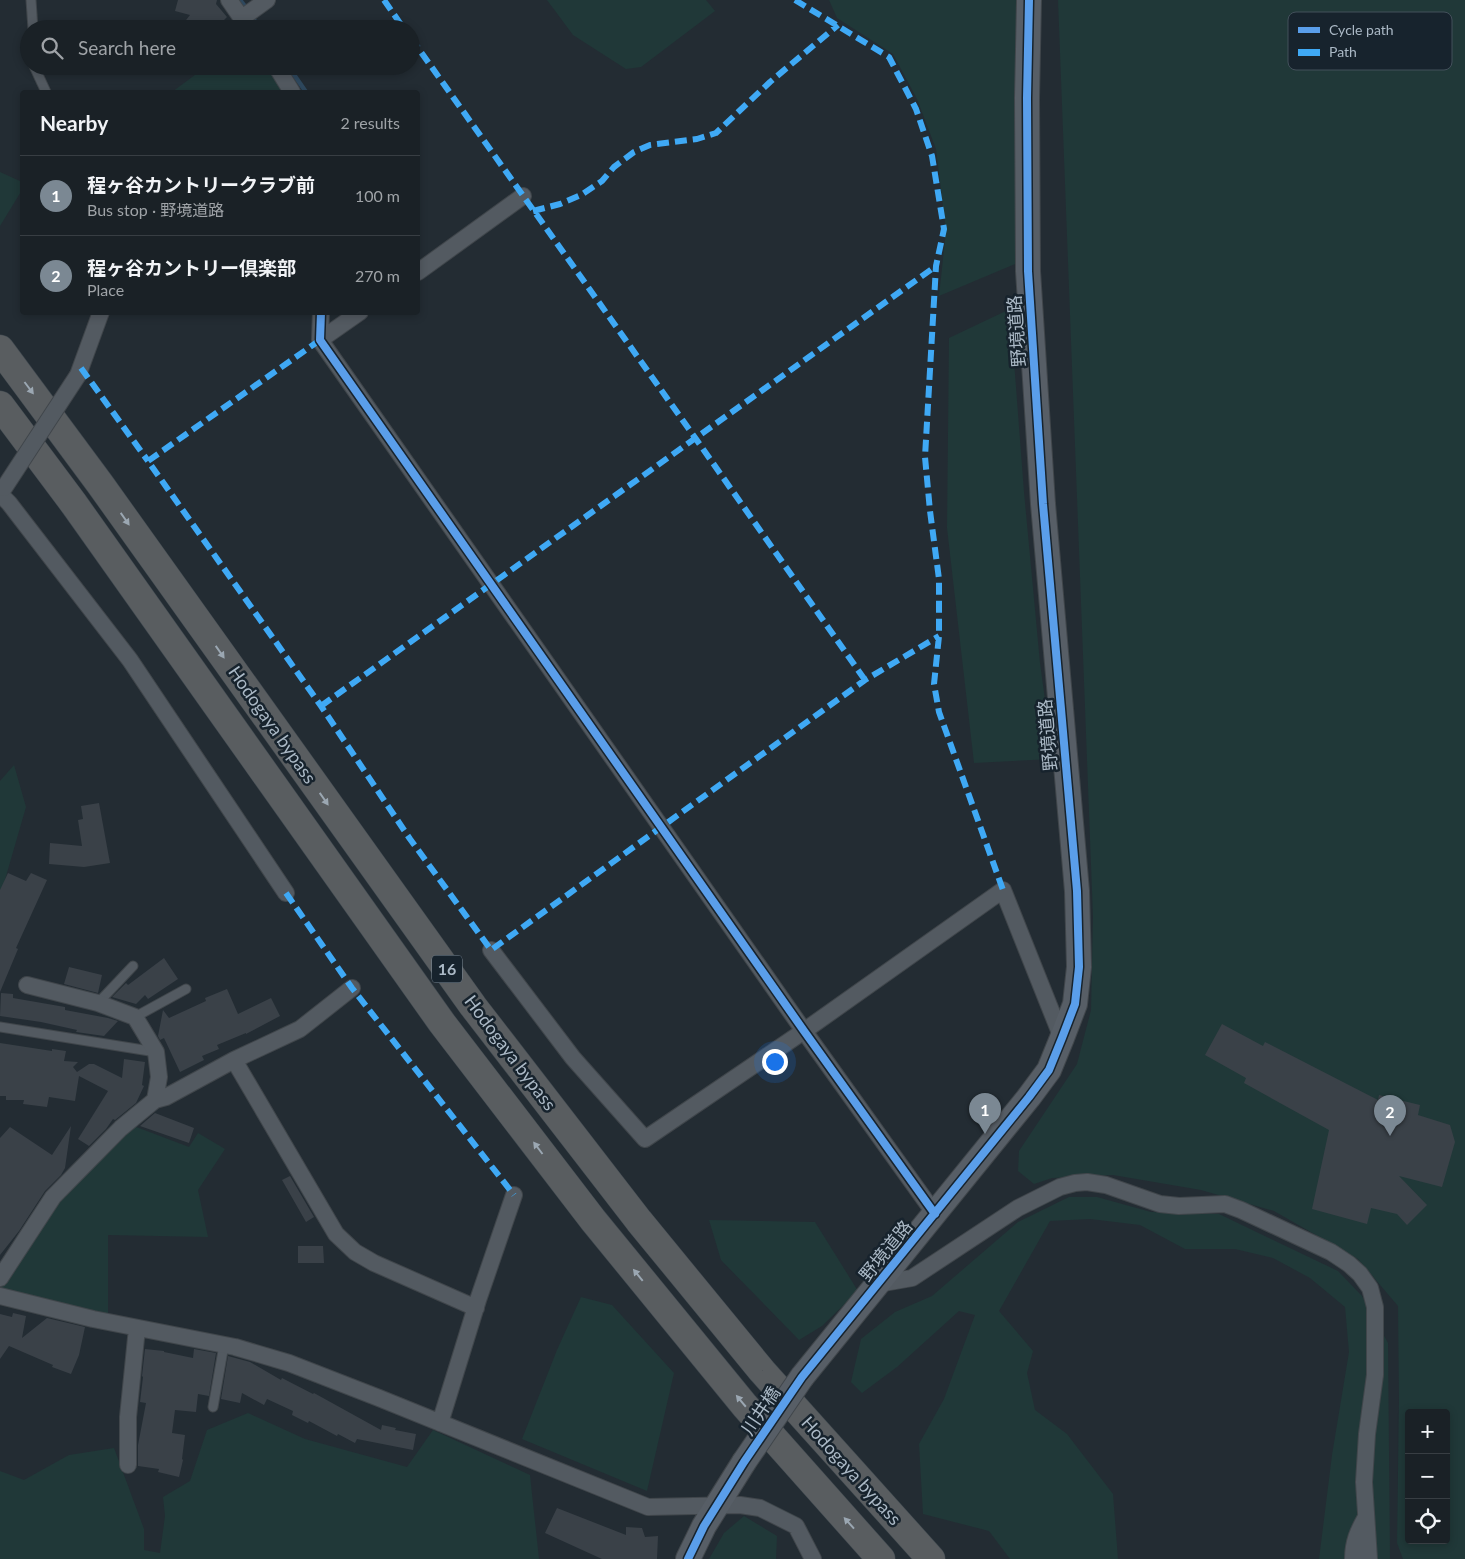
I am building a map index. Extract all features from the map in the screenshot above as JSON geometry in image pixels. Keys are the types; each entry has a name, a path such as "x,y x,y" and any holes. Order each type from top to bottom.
{"highway":[{"name":"Hodogaya bypass","path":"0,349 106,492 473,1006 627,1206 762,1371 932,1559"},
{"name":"Hodogaya bypass","path":"0,405 74,504 442,1022 593,1220 745,1406 881,1559"}],"street":[{"path":"229,0 244,20"},
{"path":"249,20 267,0"},
{"name":"野境道路","path":"802,1377 1029,1097 1048,1070 1075,1004 1079,967 1077,891 1043,504 1028,270 1027,98 1029,0"},
{"path":"282,75 291,90"},
{"path":"420,271 523,196"},
{"path":"100,315 78,375 2,494 130,660 286,893"},
{"path":"321,315 320,340 804,1031 935,1214"},
{"path":"320,340 356,315"},
{"path":"491,950 573,1058 645,1139 804,1031 1003,890 1062,1038"},
{"path":"27,985 98,1003 135,1017 156,1052 159,1077 156,1100"},
{"path":"0,1278 53,1197 121,1128 156,1100 166,1097 234,1060 300,1029 352,988"},
{"path":"234,1060 336,1234 355,1252 476,1308"},
{"path":"878,1284 912,1278 1018,1208 1060,1187 1087,1182 1106,1185 1160,1204 1179,1206 1225,1204 1331,1252 1360,1274 1370,1288 1375,1307 1375,1375 1366,1434 1364,1482 1368,1559"},
{"path":"440,1423 514,1195"},
{"path":"0,1296 93,1319 224,1345 290,1364 648,1507 740,1505 760,1508 796,1526 813,1559"},
{"path":"128,1465 128,1417 137,1328"},
{"name":"川井橋","path":"718,1505 744,1462 802,1377"},
{"path":"688,1559 704,1526 718,1505"},
{"path":"1354,1559 1354,1545 1357,1532 1366,1516"}],"lane":[{"path":"31,0 32,20"},
{"path":"38,75 45,90"},
{"path":"98,1003 133,966"},
{"path":"135,1017 186,989"},
{"path":"0,1027 156,1052"},
{"path":"213,1407 224,1345"}],"green space":[{"path":"547,0 706,0 715,11 641,67 626,69 573,35"},
{"path":"829,0 1018,0 1020,262 939,296 946,231 936,149 917,99 893,54 837,18"},
{"path":"1058,0 1465,0 1465,1559 1403,1559 1397,1543 1398,1306 1358,1259 1274,1211 1201,1190 1113,1175 1052,1178 1034,1184 1018,1171 1019,1151 1077,1064 1091,1010 1093,917"},
{"path":"195,75 273,75 282,90 175,90"},
{"path":"0,172 20,181 20,193 0,226"},
{"path":"1010,309 1024,492 1040,663 1053,759 974,763 947,528 949,338"},
{"path":"14,765 26,807 0,897 0,781"},
{"path":"131,1125 189,1147 198,1133 225,1149 198,1190 208,1237 108,1235 108,1316 0,1292 0,1288 54,1206"},
{"path":"1069,1197 1097,1197 1151,1212 1219,1214 1338,1271 1362,1296 1388,1343 1390,1559 1319,1559 1332,1455 1349,1352 1345,1307 1310,1278 1273,1258 1235,1249 1185,1249 1140,1225 1090,1219 1050,1221 999,1311 1033,1351 1027,1373 1035,1410 1067,1434 1113,1494 1118,1559 1010,1559 989,1531 923,1514 919,1444 944,1399 975,1315 959,1311 897,1367 862,1393 851,1382 861,1339 895,1312 932,1296 1018,1222"},
{"path":"709,1220 815,1222 858,1291 822,1326 799,1340 721,1260"},
{"path":"581,1297 612,1305 674,1373 647,1491 522,1439 557,1350"},
{"path":"248,1413 305,1439 407,1467 433,1430 530,1475 539,1559 0,1559 0,1471 24,1480 69,1455 114,1448 144,1529 144,1550 160,1553 165,1516 163,1497 190,1481 207,1430"},
{"path":"744,1516 777,1536 776,1559 709,1559 724,1533"}],"building":[{"path":"178,0 217,0 216,4 227,17 224,20 186,20 190,15 175,11"},
{"path":"99,803 110,863 84,867 49,864 50,843 82,846 78,820 83,819 81,806"},
{"path":"8,873 26,881 31,873 47,880 16,948 18,949 0,992 0,890"},
{"path":"164,958 178,979 148,999 145,995 136,1004 112,997 126,983 128,985"},
{"path":"69,967 102,975 98,993 64,984"},
{"path":"227,989 238,1014 271,998 280,1016 246,1034 217,1045 219,1049 202,1056 204,1060 180,1072 164,1038 160,1040 158,1036 163,1010 169,1018 206,1001 205,998"},
{"path":"1,993 13,994 13,998 65,1007 65,1010 118,1021 104,1036 76,1032 77,1030 41,1022 0,1016"},
{"path":"1222,1024 1263,1046 1265,1042 1378,1100 1379,1095 1420,1105 1418,1115 1450,1125 1455,1142 1442,1187 1399,1176 1427,1205 1407,1225 1397,1214 1371,1208 1367,1224 1312,1209 1329,1130 1244,1083 1246,1078 1205,1055"},
{"path":"0,1043 52,1051 52,1049 66,1051 64,1061 78,1062 73,1067 77,1072 89,1064 94,1064 122,1078 124,1059 145,1062 142,1085 144,1086 136,1103 115,1120 113,1119 89,1146 78,1139 108,1091 79,1076 75,1101 49,1097 47,1107 23,1104 24,1100 6,1100 6,1096 0,1096"},
{"path":"155,1113 194,1128 189,1143 140,1126"},
{"path":"71,1126 65,1168 61,1175 45,1191 19,1231 0,1255 0,1138 10,1127 52,1155"},
{"path":"290,1176 314,1217 306,1222 282,1180"},
{"path":"298,1246 323,1246 324,1263 298,1263"},
{"path":"13,1313 26,1316 22,1338 47,1318 85,1327 79,1355 71,1374 9,1346 0,1359 0,1314 12,1317"},
{"path":"145,1349 164,1351 193,1358 194,1349 216,1353 209,1396 198,1394 196,1412 175,1410 172,1433 185,1435 183,1460 179,1477 158,1472 159,1469 138,1466 138,1445 146,1403 140,1402"},
{"path":"228,1356 250,1362 281,1380 282,1378 314,1393 381,1430 382,1425 396,1428 395,1430 416,1434 413,1450 357,1439 355,1443 292,1415 293,1411 267,1399 264,1405 242,1393 240,1403 221,1399"},
{"path":"557,1508 626,1535 626,1527 642,1528 645,1537 658,1536 657,1559 602,1559 545,1533"}],"waterway":[{"path":"240,0 247,9"},
{"path":"251,16 254,20"},
{"path":"294,75 305,90"}],"marked path":[{"path":"384,0 398,20"},
{"path":"795,0 889,57 916,109 932,156 944,229 936,266 925,457 939,579 939,636 934,684 939,712 1003,890"},
{"path":"533,211 560,204 581,195 602,181 614,167 634,152 650,145 697,139 716,133 770,82 838,25"},
{"path":"420,51 865,680"},
{"path":"321,706 936,266"},
{"path":"320,340 148,461 321,706 410,839 491,950 865,680 939,636"},
{"path":"81,368 148,461"},
{"path":"286,893 352,988 514,1195"}],"cycle path":[{"path":"688,1559 704,1526 744,1462 802,1377 1049,1070 1075,1004 1079,967 1077,891 1043,504 1028,271 1027,98 1029,0"},
{"path":"321,315 320,340 804,1031 935,1214"}],"place":[{"name":"程ヶ谷カントリークラブ前","path":"985,1134"},
{"name":"程ヶ谷カントリー倶楽部","path":"1390,1136"}]}
